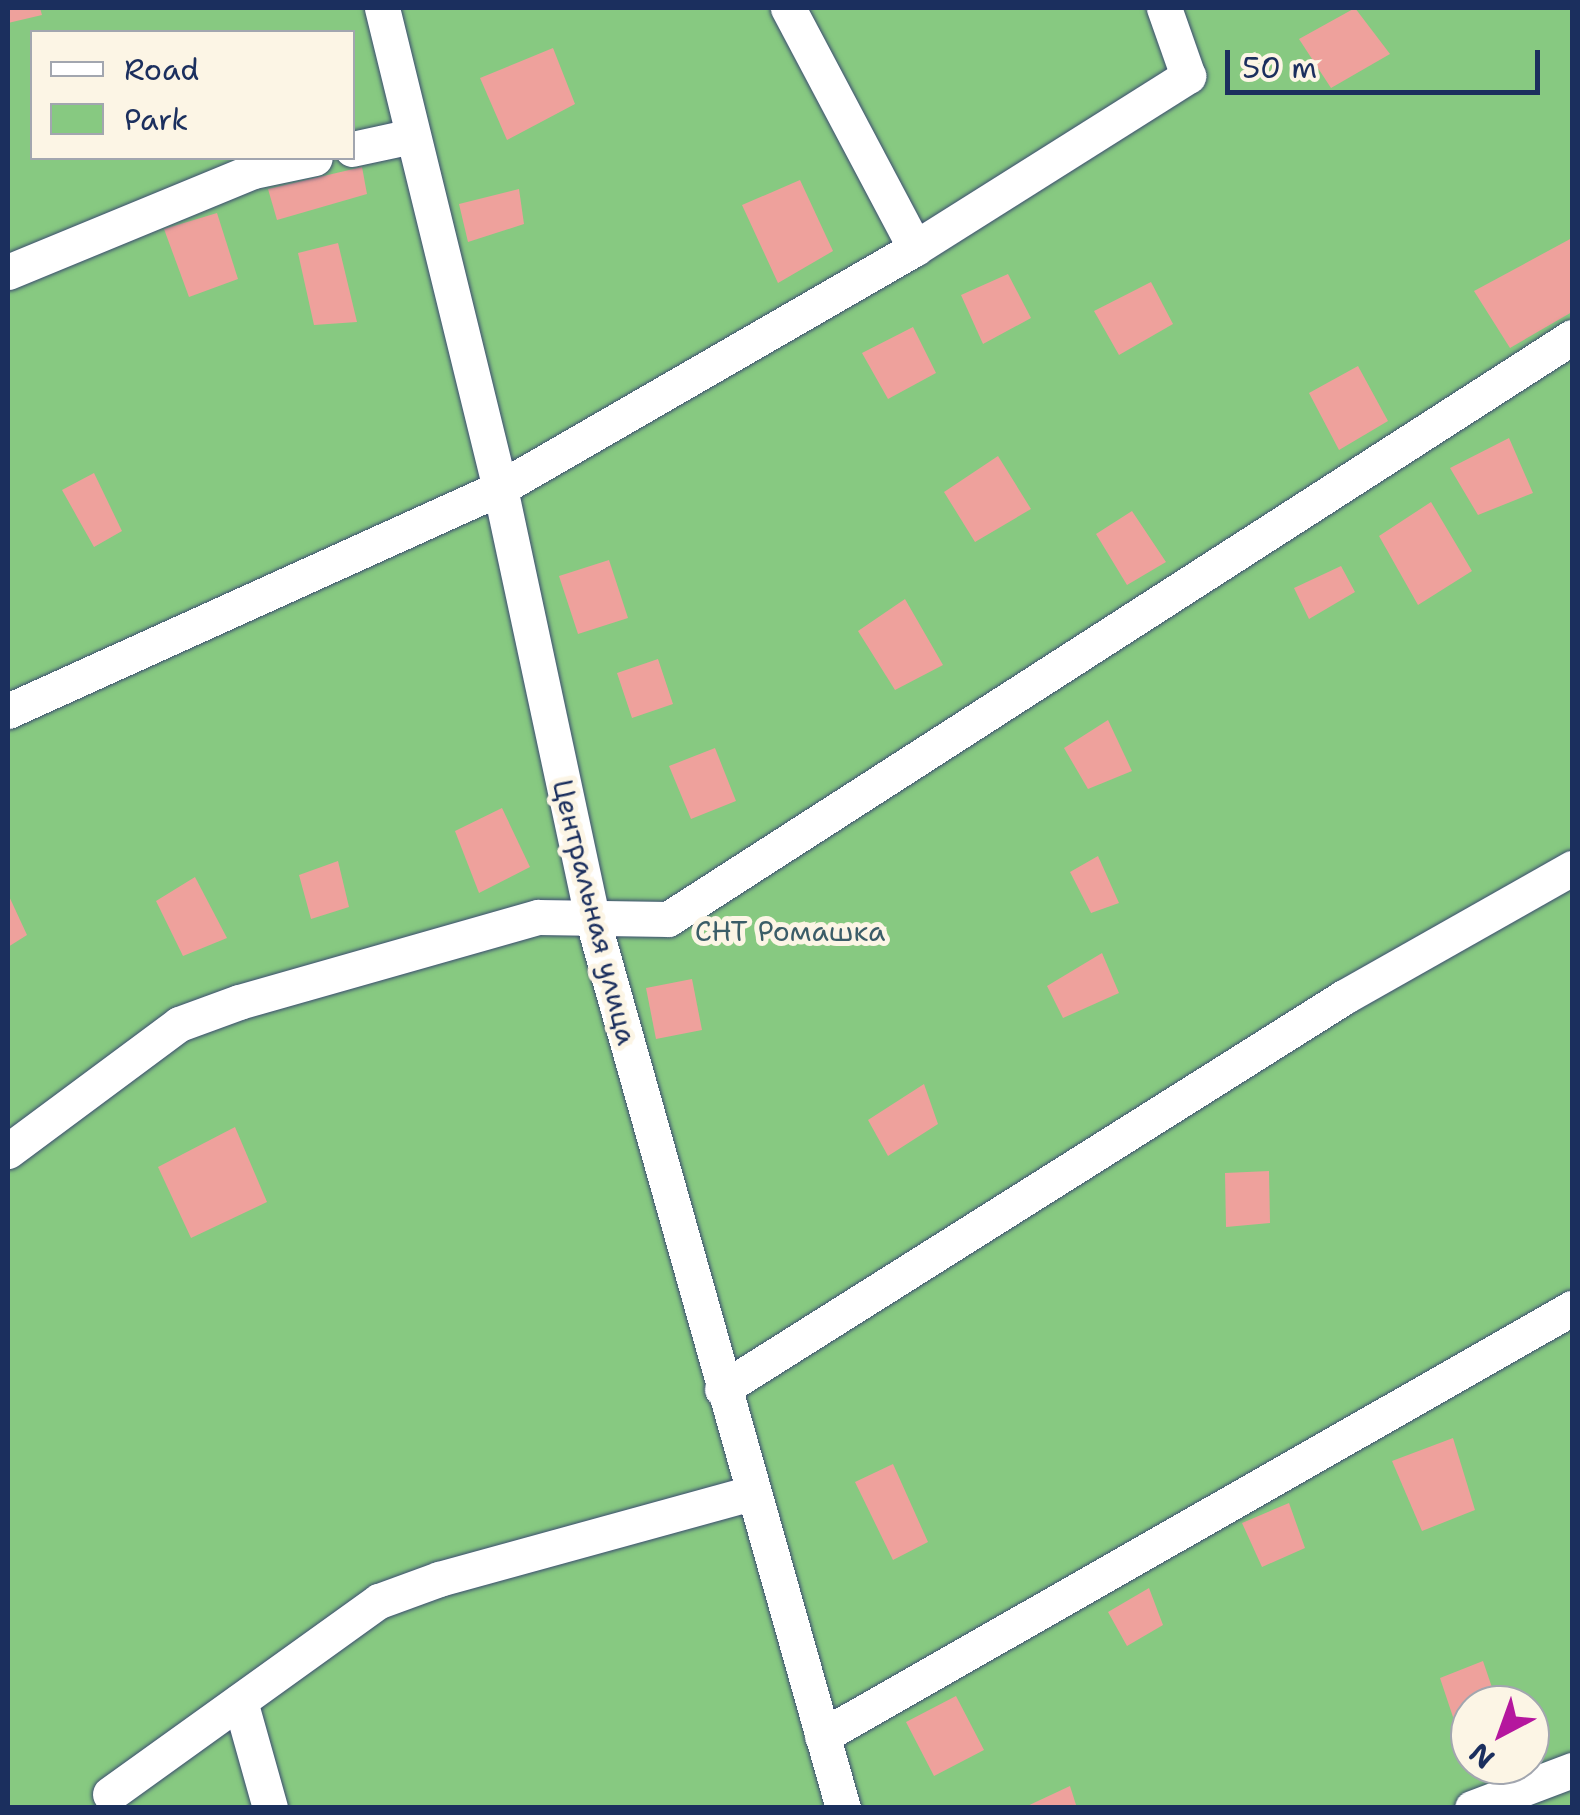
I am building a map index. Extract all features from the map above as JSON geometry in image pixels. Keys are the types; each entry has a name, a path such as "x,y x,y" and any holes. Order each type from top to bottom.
{"street":[{"name":"Центральная улица","path":"382,8 500,488 593,921 722,1390 843,1808"},
{"path":"788,8 915,248"},
{"path":"8,711 500,488 915,248 1188,76 1164,8"},
{"path":"355,148 412,136"},
{"path":"8,272 252,171 305,160"},
{"path":"8,1150 179,1024 538,917 593,921 668,919 1572,337"},
{"path":"722,1390 1344,997 1572,868"},
{"path":"822,1736 1572,1308"},
{"path":"110,1794 380,1602 439,1578 752,1492"},
{"path":"240,1701 270,1808"},
{"path":"1472,1808 1572,1770"}],"green space":[{"name":"СНТ Ромашка","path":"8,8 1572,8 1572,1807 8,1807"}],"building":[{"path":"8,8 40,8 42,15 8,23"},
{"path":"1355,8 1390,54 1331,88 1299,39"},
{"path":"553,48 575,104 507,140 480,78"},
{"path":"362,167 367,194 277,220 268,189"},
{"path":"800,180 833,251 778,283 742,205"},
{"path":"519,189 524,224 468,242 459,204"},
{"path":"217,213 238,279 189,297 164,229"},
{"path":"1572,238 1572,312 1510,348 1474,291"},
{"path":"338,243 357,322 314,325 298,253"},
{"path":"1008,274 1031,318 983,344 961,295"},
{"path":"1151,282 1173,324 1119,355 1094,311"},
{"path":"913,327 936,373 888,399 862,353"},
{"path":"1358,366 1388,421 1339,450 1309,393"},
{"path":"1509,438 1533,493 1478,515 1450,468"},
{"path":"998,456 1031,509 975,542 944,492"},
{"path":"94,473 122,531 94,547 62,490"},
{"path":"1431,502 1472,571 1418,605 1379,536"},
{"path":"1132,511 1166,562 1127,585 1096,534"},
{"path":"609,560 628,618 578,634 559,576"},
{"path":"1341,566 1355,592 1309,619 1294,588"},
{"path":"905,599 943,665 895,690 858,631"},
{"path":"658,659 673,704 632,718 617,673"},
{"path":"1108,720 1132,771 1088,789 1064,748"},
{"path":"715,748 736,801 691,819 669,766"},
{"path":"502,808 530,867 479,893 455,831"},
{"path":"1098,856 1119,903 1091,913 1070,872"},
{"path":"338,861 349,907 311,919 299,875"},
{"path":"195,877 227,938 183,956 156,901"},
{"path":"8,894 27,935 8,947"},
{"path":"1102,953 1119,993 1063,1018 1047,986"},
{"path":"692,979 702,1030 656,1039 646,988"},
{"path":"924,1084 938,1124 888,1156 868,1120"},
{"path":"235,1127 267,1202 191,1238 158,1167"},
{"path":"1269,1171 1270,1223 1226,1227 1225,1173"},
{"path":"1453,1438 1475,1510 1422,1531 1392,1461"},
{"path":"893,1464 928,1542 893,1560 855,1482"},
{"path":"1289,1503 1305,1548 1262,1567 1242,1523"},
{"path":"1149,1588 1163,1625 1127,1646 1108,1612"},
{"path":"1483,1661 1491,1685 1450,1685 1450,1708 1440,1678"},
{"path":"956,1696 984,1750 934,1776 906,1722"},
{"path":"1070,1786 1077,1808 1023,1808"}]}
